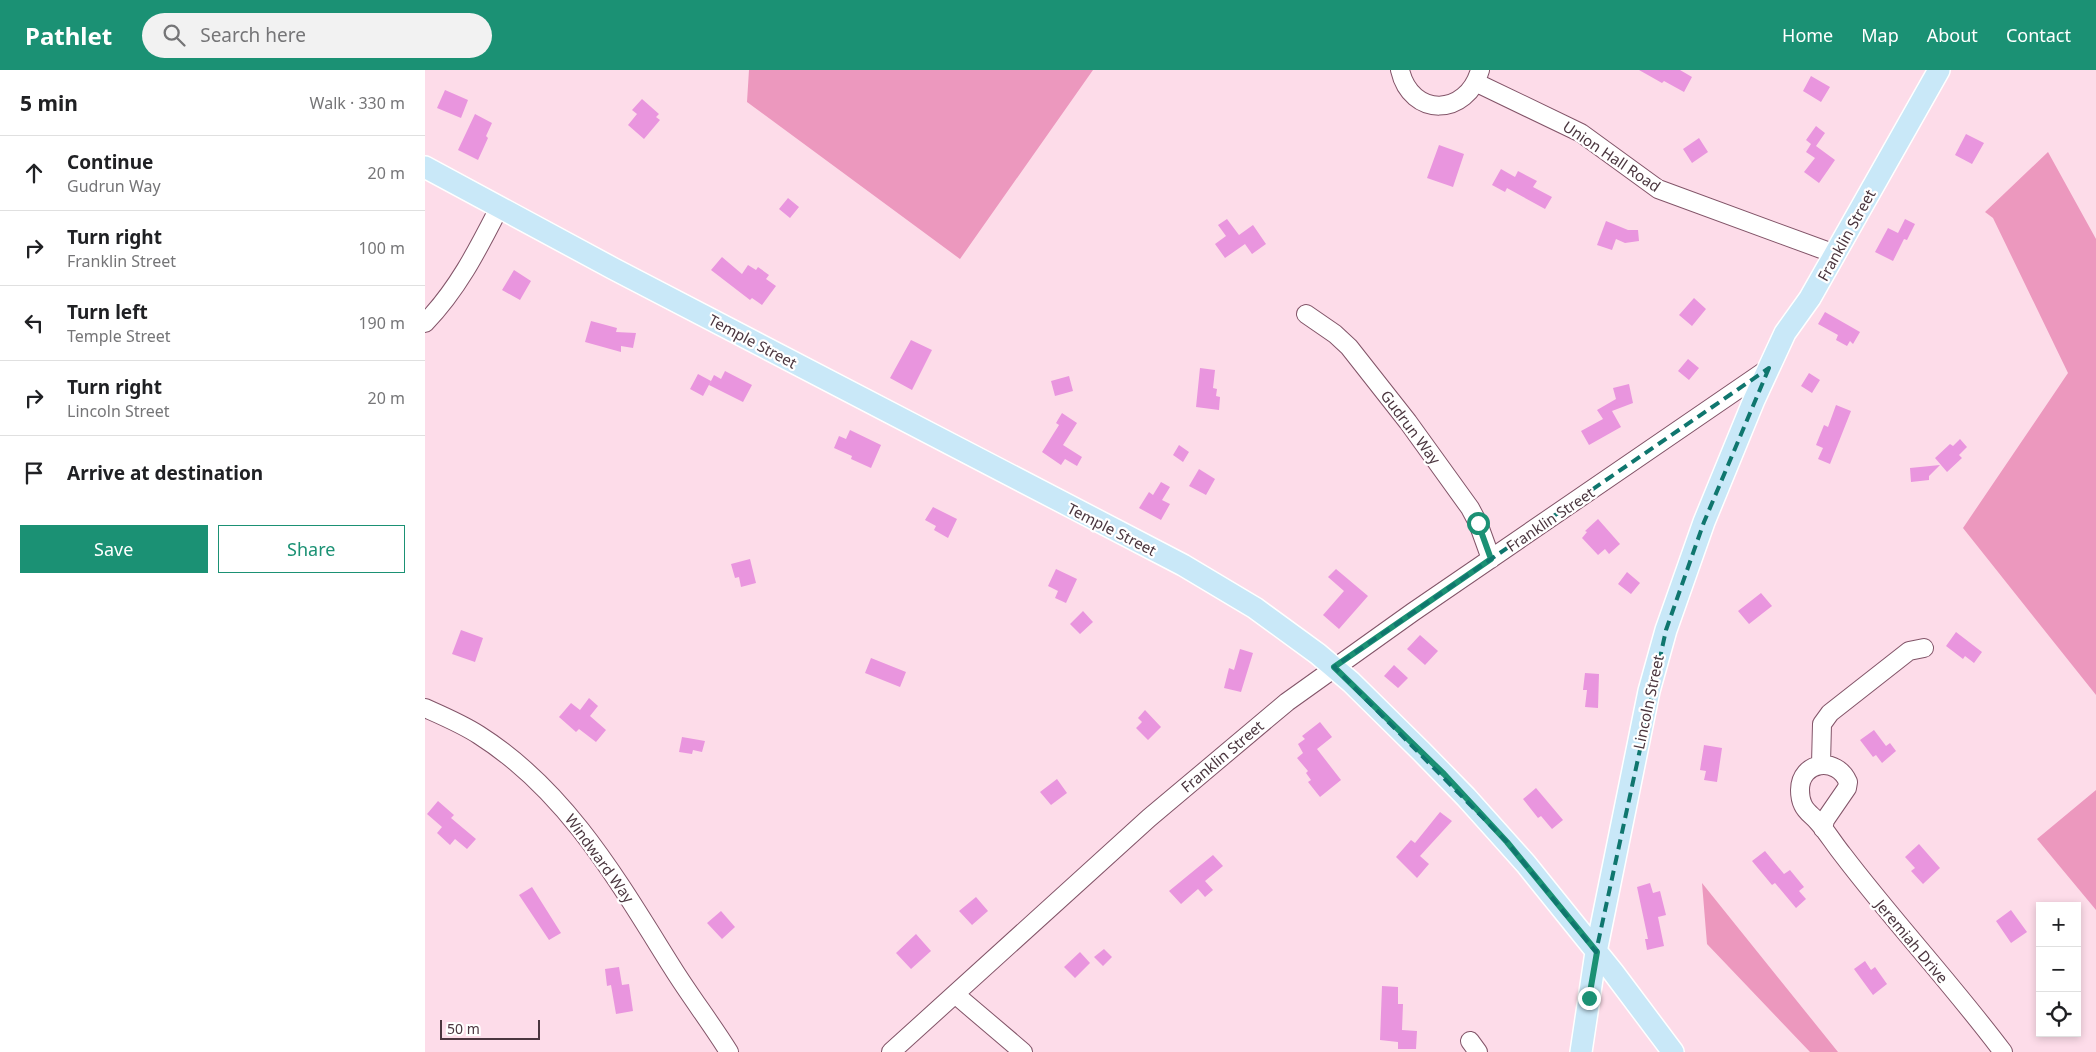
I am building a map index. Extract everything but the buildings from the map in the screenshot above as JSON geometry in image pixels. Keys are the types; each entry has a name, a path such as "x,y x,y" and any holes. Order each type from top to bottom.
{"main road":[{"name":"Franklin Street","path":"1769,368 1785,334 1810,298 1939,70"},
{"name":"Temple Street","path":"425,167 499,208 1183,565 1255,608 1334,667 1444,774 1507,842 1597,952 1673,1052"},
{"name":"Lincoln Street","path":"1581,1052 1597,952 1649,691 1663,638 1702,529 1769,368"}],"street":[{"name":"Union Hall Road","path":"1400,70 1406,87 1412,94 1431,104 1441,105 1458,101 1470,93 1479,76 1581,133 1658,189 1835,254"},
{"path":"425,323 457,286 499,208"},
{"name":"Gudrun Way","path":"1306,314 1335,334 1349,348 1414,430 1470,508 1478,523 1491,559"},
{"name":"Franklin Street","path":"891,1052 1149,818 1287,702 1334,667 1769,368"},
{"path":"1823,829 1825,820 1847,788 1848,782 1838,768 1821,764 1822,724 1830,713 1909,651 1924,648"},
{"name":"Windward Way","path":"425,708 479,735 504,753 551,794 576,822 621,884 673,968 729,1052"},
{"name":"Jeremiah Drive","path":"1821,764 1813,766 1808,770 1801,783 1800,790 1803,806 1914,944 1976,1016 2003,1052"},
{"path":"956,995 1023,1052"}],"highlighted area":[{"path":"1769,368 1704,522 1666,630 1596,952 1507,842 1334,667"}],"shaded area":[{"path":"749,70 1093,70 960,259 747,102"},
{"path":"2048,152 2096,239 2096,695 1963,528 2068,373 1993,218 1985,212"},
{"path":"2096,790 2096,910 2037,839"},
{"path":"1702,883 1838,1052 1810,1052 1707,944"}],"route":[{"path":"1478,523 1491,559 1334,667 1444,774 1507,842 1597,952 1589,998"}]}
